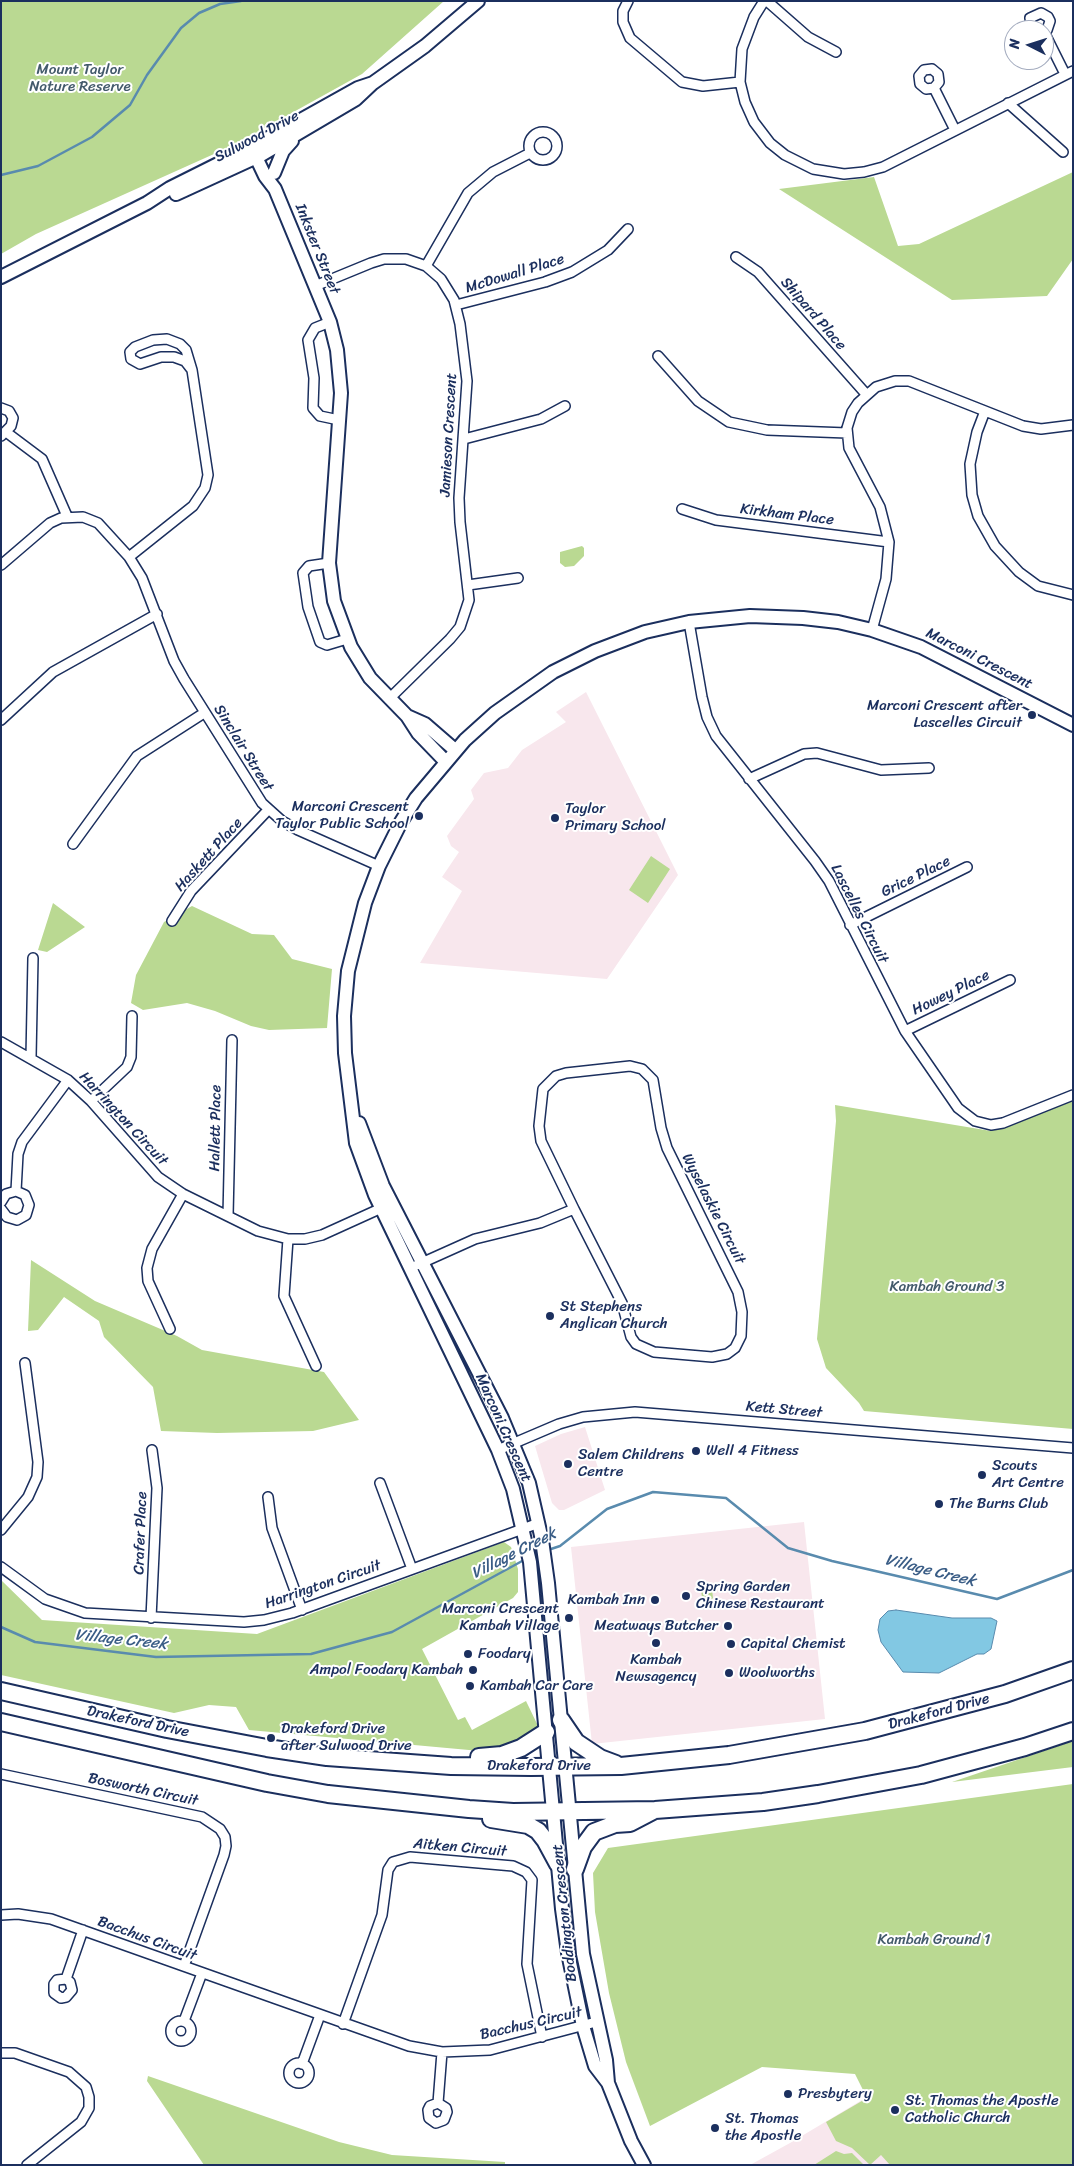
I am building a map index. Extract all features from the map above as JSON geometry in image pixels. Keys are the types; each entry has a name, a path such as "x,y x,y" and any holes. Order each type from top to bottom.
{"highway":[{"name":"Drakeford Drive","path":"1,1691 166,1729 267,1748 330,1757 451,1766 621,1766 729,1755 868,1730 1005,1694 1073,1670"},
{"path":"561,1720 576,1742 600,1758 621,1766"},
{"name":"Drakeford Drive","path":"1,1722 167,1761 325,1793 469,1810 552,1811 654,1810 763,1802 878,1784 962,1765 1073,1731"},
{"path":"451,1766 480,1757 502,1755 521,1748 546,1732"},
{"path":"469,1810 492,1820 528,1825 546,1840 558,1864"},
{"path":"575,1869 583,1847 594,1832 615,1824 630,1822 654,1810"}],"street":[{"name":"Sulwood Drive","path":"1,277 147,203 175,194 301,132 356,99 373,84 425,46 478,1"},
{"path":"628,1 623,11 623,22 630,38 682,82 703,86 740,82"},
{"path":"836,52 808,37 766,1 754,17 744,39 740,60 740,82 747,108 759,130 785,155 813,169 844,174 864,172 883,167 1069,72 1054,48"},
{"path":"1030,20 1033,15 1041,13 1048,20"},
{"name":"Sulwood Drive","path":"259,151 358,88 373,84"},
{"path":"934,88 955,130"},
{"path":"1008,103 1063,152"},
{"path":"274,174 283,151 301,132"},
{"name":"Inkster Street","path":"259,151 274,174 275,188 330,322 337,350 341,379 329,563 334,601 347,639 370,678 407,716 418,733 446,761"},
{"name":"Inkster Street","path":"259,151 264,176 275,188"},
{"path":"426,266 468,193 493,172 530,153"},
{"name":"McDowall Place","path":"456,305 545,282 572,272 608,250 628,230"},
{"name":"Shipard Place","path":"736,258 758,272 866,394"},
{"name":"Jamieson Crescent","path":"315,286 384,259 406,259 426,266 445,284 456,305 466,362 464,440 459,498 468,585 467,607 460,627 389,699"},
{"path":"330,322 315,328 308,340 314,378 313,408 320,416 339,420"},
{"path":"129,557 193,506 205,488 208,475 192,370 186,350 180,344 167,339 153,340 135,347 130,352 131,359 140,364 161,357 174,357 185,362 192,370"},
{"path":"658,356 698,401 729,422 767,430 847,433"},
{"path":"872,630 886,579 890,542 880,507 851,455 847,433 852,412 866,394 888,382 909,381 1023,426 1041,429 1073,425"},
{"path":"464,440 541,420 565,406"},
{"path":"1,408 9,411 13,418 11,426 3,434 42,459 67,516 50,523 1,565"},
{"path":"986,411 976,432 970,464 970,485 978,516 995,546 1019,572 1038,586 1073,595"},
{"name":"Kirkham Place","path":"682,508 716,520 890,542"},
{"name":"Sinclair Street","path":"67,516 83,517 98,523 129,557 142,578 174,661 204,713 252,789 268,810 298,830 379,866"},
{"path":"329,563 309,566 303,573 308,607 320,642 327,644 347,639"},
{"path":"468,585 518,578"},
{"path":"1,720 53,672 157,614"},
{"name":"Marconi Crescent","path":"565,1767 544,1551 529,1483 514,1443 423,1262 364,1168 356,1143 345,1053 346,987 354,942 365,903 379,866 408,812 446,761 495,713 517,696 571,662 626,639 689,622 733,617 776,616 838,622 872,630 921,646 951,660 1073,725"},
{"name":"Lascelles Circuit","path":"689,622 707,717 716,736 816,861 904,1031 958,1108 975,1121 991,1125 1003,1124 1073,1095"},
{"path":"74,844 137,756 204,713"},
{"name":"Inkster Street","path":"407,716 425,724 456,750"},
{"path":"749,779 804,754 817,753 881,770 929,768"},
{"name":"Haskett Place","path":"172,921 191,891 268,810"},
{"name":"Grice Place","path":"850,925 967,867"},
{"path":"31,1058 33,958"},
{"name":"Howey Place","path":"904,1031 1010,980"},
{"path":"91,1101 127,1067 131,1057 132,1016"},
{"name":"Hallett Place","path":"228,1216 232,1040"},
{"name":"Harrington Circuit","path":"1,1042 68,1080 91,1101 158,1177 183,1194 258,1231 288,1239 305,1239 322,1235 387,1206"},
{"name":"Wyselaskie Circuit","path":"630,1066 642,1069 653,1080 661,1128 667,1148 738,1292 742,1312 741,1336 735,1348 722,1356 712,1357 654,1352 636,1344 631,1337 622,1303 574,1209 542,1141 540,1126 543,1089 556,1076 566,1073 630,1066"},
{"path":"16,1191 18,1154 22,1142 68,1080"},
{"path":"1,1202 6,1194 16,1191 21,1192 28,1200 29,1210 17,1220 7,1217 1,1209"},
{"path":"170,1329 148,1281 148,1261 183,1194"},
{"name":"Marconi Crescent","path":"387,1206 410,1269 498,1450 513,1489 524,1529 530,1557 552,1811"},
{"path":"410,1269 475,1239 540,1223 574,1209"},
{"path":"288,1239 284,1296 316,1366"},
{"path":"1,1530 28,1497 37,1477 38,1462 25,1363"},
{"name":"Kett Street","path":"498,1450 559,1424 583,1417 635,1412 1073,1448"},
{"name":"Crafer Place","path":"151,1618 157,1488 152,1450"},
{"path":"380,1483 412,1570"},
{"path":"268,1497 272,1528 302,1610"},
{"name":"Harrington Circuit","path":"1,1567 27,1588 64,1608 107,1616 244,1622 264,1620 302,1610 539,1523"},
{"name":"Boddington Crescent","path":"565,1767 583,1954 596,2022 606,2060 608,2083 628,2135 644,2165"},
{"name":"Bosworth Circuit","path":"1,1774 202,1817 220,1829 226,1846 224,1855 184,1966"},
{"name":"Boddington Crescent","path":"552,1811 568,1953 583,2026 595,2066 608,2083"},
{"name":"Aitken Circuit","path":"343,2024 382,1915 388,1870 393,1862 410,1857 513,1866 526,1872 532,1880 527,1964 542,2037"},
{"name":"Bacchus Circuit","path":"1,1915 40,1916 343,2024 409,2046 442,2052 490,2050 596,2022"},
{"name":"Bacchus Circuit","path":"66,1979 83,1930"},
{"name":"Bacchus Circuit","path":"184,2021 202,1973"},
{"path":"302,2064 320,2015"},
{"path":"1,2053 15,2052 69,2072 86,2087 89,2097 89,2108 81,2122 27,2165"},
{"path":"438,2103 442,2052"}],"shaded area":[{"name":"Taylor Primary School","path":"586,692 678,875 607,979 420,963 462,891 442,877 459,852 451,846 447,836 474,799 471,790 484,773 508,768 522,750 566,722 556,712"},
{"name":"Salem Childrens Centre","path":"585,1427 605,1490 564,1510 559,1510 552,1503 535,1446 561,1434"},
{"path":"804,1522 825,1719 592,1744 571,1547"},
{"name":"St. Thomas the Apostle Catholic Church","path":"867,2097 970,2165 750,2165 790,2143"}],"green space":[{"name":"Mount Taylor Nature Reserve","path":"1,1 444,1 362,74 234,145 36,234 1,254"},
{"path":"1073,172 1073,259 1047,296 952,300 779,189 874,177 898,246 919,244"},
{"path":"582,546 584,548 584,556 574,566 565,567 560,563 560,552"},
{"path":"651,856 670,869 648,903 629,890"},
{"path":"53,903 85,927 47,952 38,950"},
{"path":"192,906 252,934 274,935 292,959 332,969 327,1028 269,1030 251,1026 215,1011 187,1003 143,1010 131,1003 136,975 164,922"},
{"name":"Kambah Ground 3","path":"1073,1099 1073,1429 864,1411 859,1403 826,1368 817,1339 836,1121 835,1105 991,1131"},
{"path":"31,1260 95,1301 177,1336 202,1350 324,1372 359,1420 313,1431 217,1433 161,1431 153,1387 104,1337 99,1321 64,1297 38,1330 28,1331"},
{"path":"504,1542 511,1547 518,1569 518,1592 513,1598 422,1649 458,1720 465,1717 472,1730 526,1701 540,1730 535,1737 491,1752 249,1730 236,1707 209,1705 174,1713 1,1675 1,1580 42,1620 257,1634"},
{"path":"700,1585 712,1589 713,1598 709,1602 703,1603"},
{"path":"1073,1741 1073,1767 952,1782"},
{"name":"Kambah Ground 1","path":"1073,1784 1073,2165 890,2165 881,2155 870,2165 852,2148 836,2141 826,2122 867,2098 855,2074 762,2067 650,2126 626,2062 609,1993 595,1912 593,1873 608,1848"},
{"path":"148,2076 339,2142 392,2155 505,2162 505,2165 204,2165 147,2081"},
{"path":"836,2151 844,2154 852,2153 864,2165 814,2165"}],"water":[{"path":"896,1610 952,1618 991,1618 997,1621 991,1649 984,1654 977,1654 939,1673 903,1672 881,1642 878,1630 880,1619 888,1611"}],"waterway":[{"path":"1,175 38,166 92,137 130,105 147,75 181,28 199,13 220,4 241,1"},
{"name":"Village Creek","path":"548,1550 560,1546 607,1509 653,1492 726,1498 788,1548 832,1561 997,1599 1073,1570"},
{"name":"Village Creek","path":"1,1627 35,1642 156,1657 311,1654 392,1632 524,1560"}],"place":[{"name":"Marconi Crescent after Lascelles Circuit","path":"1032,715"},
{"name":"Marconi Crescent Taylor Public School","path":"419,816"},
{"name":"Taylor Primary School","path":"555,818"},
{"name":"St Stephens Anglican Church","path":"550,1316"},
{"name":"Well 4 Fitness","path":"696,1451"},
{"name":"Salem Childrens Centre","path":"568,1464"},
{"name":"Scouts Art Centre","path":"982,1475"},
{"name":"The Burns Club","path":"939,1504"},
{"name":"Spring Garden Chinese Restaurant","path":"686,1596"},
{"name":"Kambah Inn","path":"655,1600"},
{"name":"Marconi Crescent Kambah Village","path":"569,1618"},
{"name":"Meatways Butcher","path":"728,1626"},
{"name":"Kambah Newsagency","path":"656,1643"},
{"name":"Capital Chemist","path":"731,1644"},
{"name":"Foodary","path":"468,1654"},
{"name":"Ampol Foodary Kambah","path":"473,1670"},
{"name":"Woolworths","path":"729,1673"},
{"name":"Kambah Car Care","path":"470,1686"},
{"name":"Drakeford Drive after Sulwood Drive","path":"271,1738"},
{"name":"Presbytery","path":"788,2094"},
{"name":"St. Thomas the Apostle Catholic Church","path":"895,2110"},
{"name":"St. Thomas the Apostle","path":"715,2128"}]}
